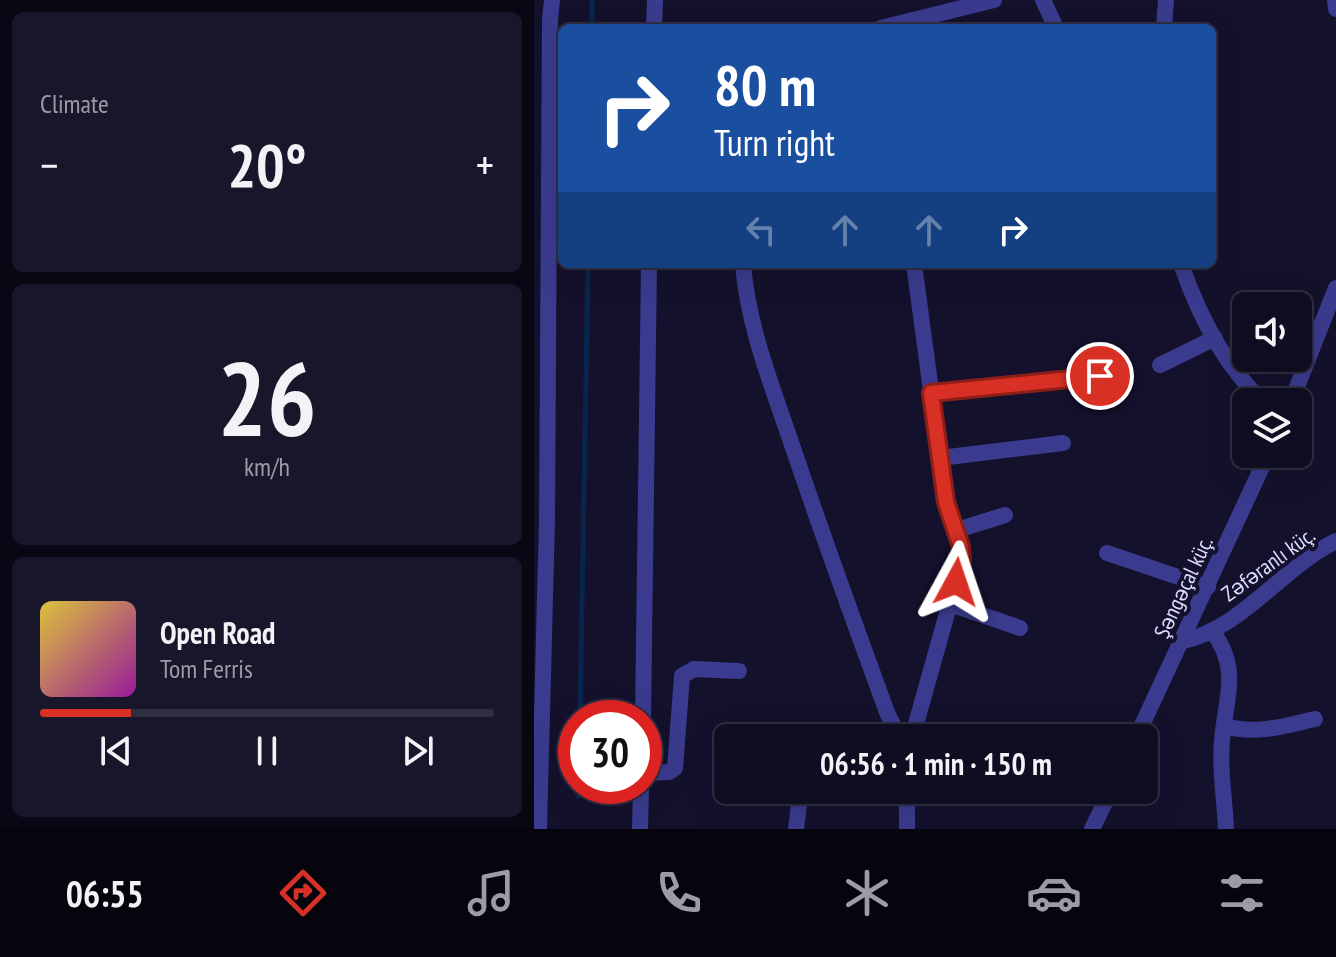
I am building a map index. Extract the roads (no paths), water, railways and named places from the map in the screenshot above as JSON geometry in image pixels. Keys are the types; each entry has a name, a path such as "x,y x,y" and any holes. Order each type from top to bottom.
{"street":[{"path":"539,829 542,21 552,0"},
{"path":"654,24 655,0"},
{"path":"897,24 994,0"},
{"path":"1043,0 1054,24"},
{"path":"1164,24 1166,0"},
{"path":"1335,0 1336,9"},
{"path":"643,700 649,268"},
{"path":"743,268 753,330 766,370 893,724"},
{"path":"915,268 946,502 961,547 962,560 916,724"},
{"path":"1183,268 1215,338 1250,388"},
{"path":"1297,388 1336,288"},
{"path":"1160,365 1215,338"},
{"path":"931,393 1100,376"},
{"path":"940,458 1063,443"},
{"name":"Şəngəçal küç.","path":"1143,724 1262,468"},
{"path":"954,531 1005,515"},
{"name":"Zəfəranlı küç.","path":"1183,641 1213,632 1334,547"},
{"path":"1107,553 1208,587"},
{"path":"950,604 1020,628"},
{"path":"1213,632 1229,661 1230,697 1222,759 1226,829"},
{"path":"662,772 675,768 682,676 694,669 739,671"},
{"path":"1224,726 1239,731 1263,731 1315,719"},
{"path":"640,829 641,804"},
{"path":"796,829 799,804"},
{"path":"907,804 907,829"},
{"path":"1092,829 1104,804"}],"waterway":[{"path":"592,0 592,24"},
{"path":"580,700 588,268"}]}
